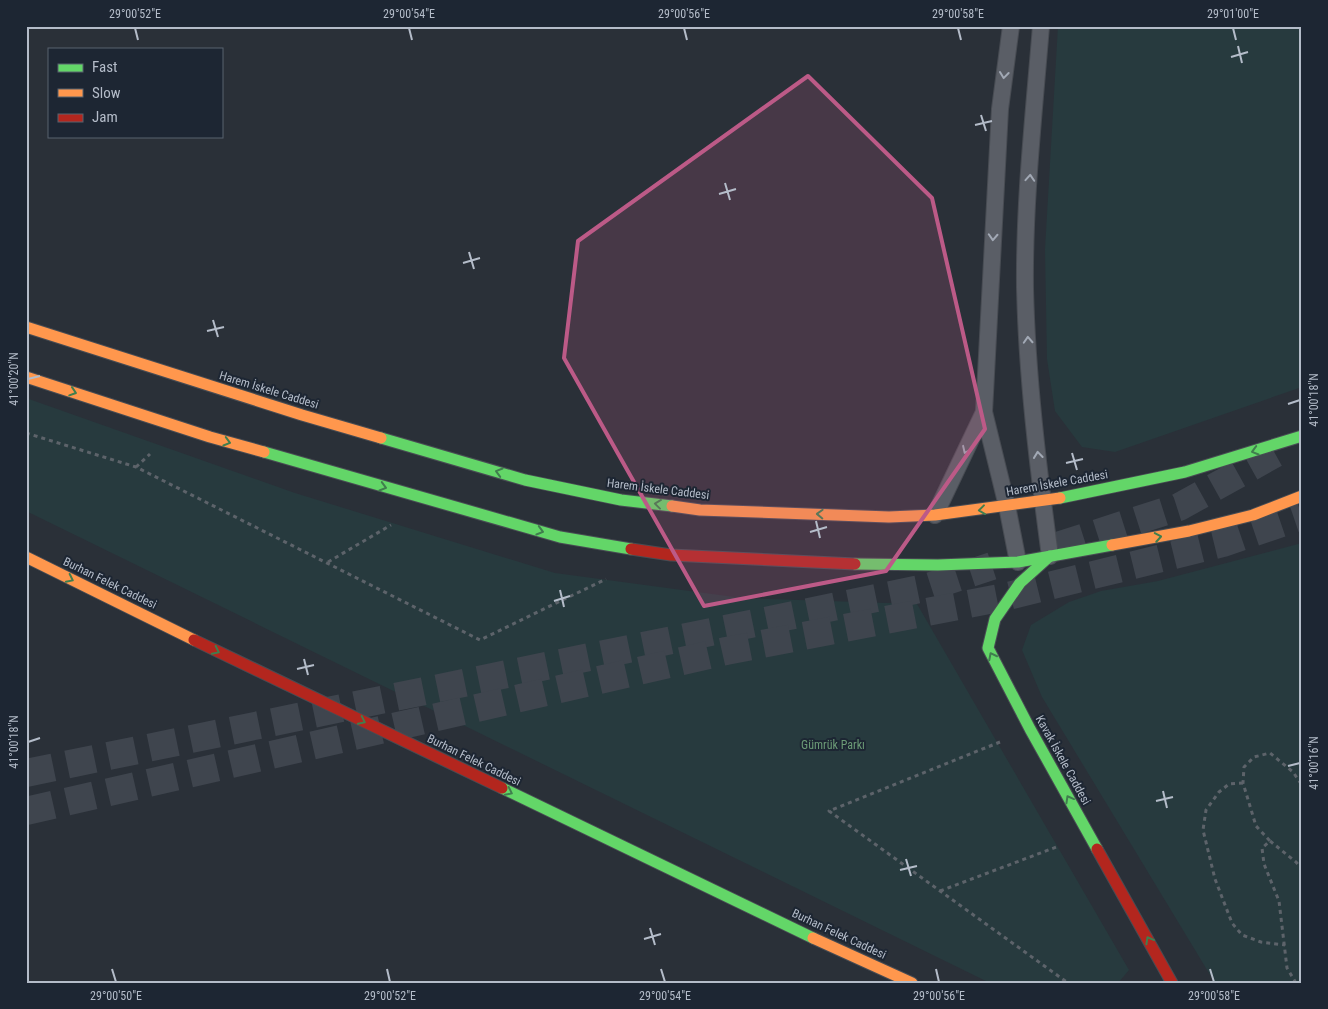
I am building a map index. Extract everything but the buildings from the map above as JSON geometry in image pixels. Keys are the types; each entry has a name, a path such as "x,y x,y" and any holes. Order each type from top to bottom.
{"main road":[{"name":"Harem İskele Caddesi","path":"26,327 302,415 525,480 621,500 700,510 935,516 1042,502 1185,472 1302,436"},
{"path":"26,377 210,437 560,537 671,555 832,564 938,565 1018,562 1189,531 1253,515 1302,496"},
{"name":"Kavak İskele Caddesi","path":"1050,556 1020,583 995,619 988,648 1030,729 1172,983"},
{"name":"Burhan Felek Caddesi","path":"26,557 222,654 836,949 912,983"}],"lane":[{"path":"1010,26 1000,109 984,412 1007,506 1018,562"},
{"path":"1041,26 1027,220 1025,288 1031,388 1042,502 1050,556"},
{"path":"935,516 984,412"}],"path":[{"path":"26,433 136,467 480,640 615,575"},
{"path":"327,563 431,501"},
{"path":"1030,729 829,811 1068,983"},
{"path":"1302,785 1292,772 1270,753 1254,757 1244,767 1242,783 1256,826 1302,869"},
{"path":"1242,783 1229,784 1219,792 1206,810 1203,830 1215,879 1232,923 1242,935 1261,942 1285,945"},
{"path":"940,891 1089,835"},
{"path":"1270,840 1262,848 1264,864 1279,901 1288,968 1296,983"}],"highlighted area":[{"path":"808,76 932,198 985,429 886,571 704,606 564,358 578,241"}],"green space":[{"path":"1058,26 1302,26 1302,387 1115,452 1082,447 1055,411 1047,359 1045,249"},
{"name":"Gümrük Parkı","path":"26,398 295,493 555,573 742,598 917,604 1129,970 1118,983 990,983 26,511"},
{"path":"1302,543 1302,983 1215,983 1042,697 1022,650 1031,625 1069,602 1101,591 1158,581"}],"tunnel":[{"path":"1057,546 1179,507 1285,448"},
{"path":"26,811 726,651 1004,597 1223,543 1302,516"},
{"path":"26,773 925,588 992,566"}],"traffic: fast":[{"path":"1060,498 1185,472 1302,436"},
{"path":"381,438 525,480 621,500 672,506"},
{"path":"264,452 560,537 631,549"},
{"path":"855,564 938,565 1018,562 1112,545"},
{"path":"1050,556 1020,583 995,619 988,648 1030,729 1097,849"},
{"path":"502,788 813,938"}],"traffic: slow":[{"path":"26,327 302,415 381,438"},
{"path":"26,377 210,437 264,452"},
{"path":"1112,545 1189,531 1253,515 1302,496"},
{"path":"672,506 700,510 889,517 935,515 1060,498"},
{"path":"26,557 194,640"},
{"path":"813,938 912,983"}],"traffic: jam":[{"path":"631,549 671,555 855,564"},
{"path":"194,640 502,788"},
{"path":"1097,849 1172,983"}]}
